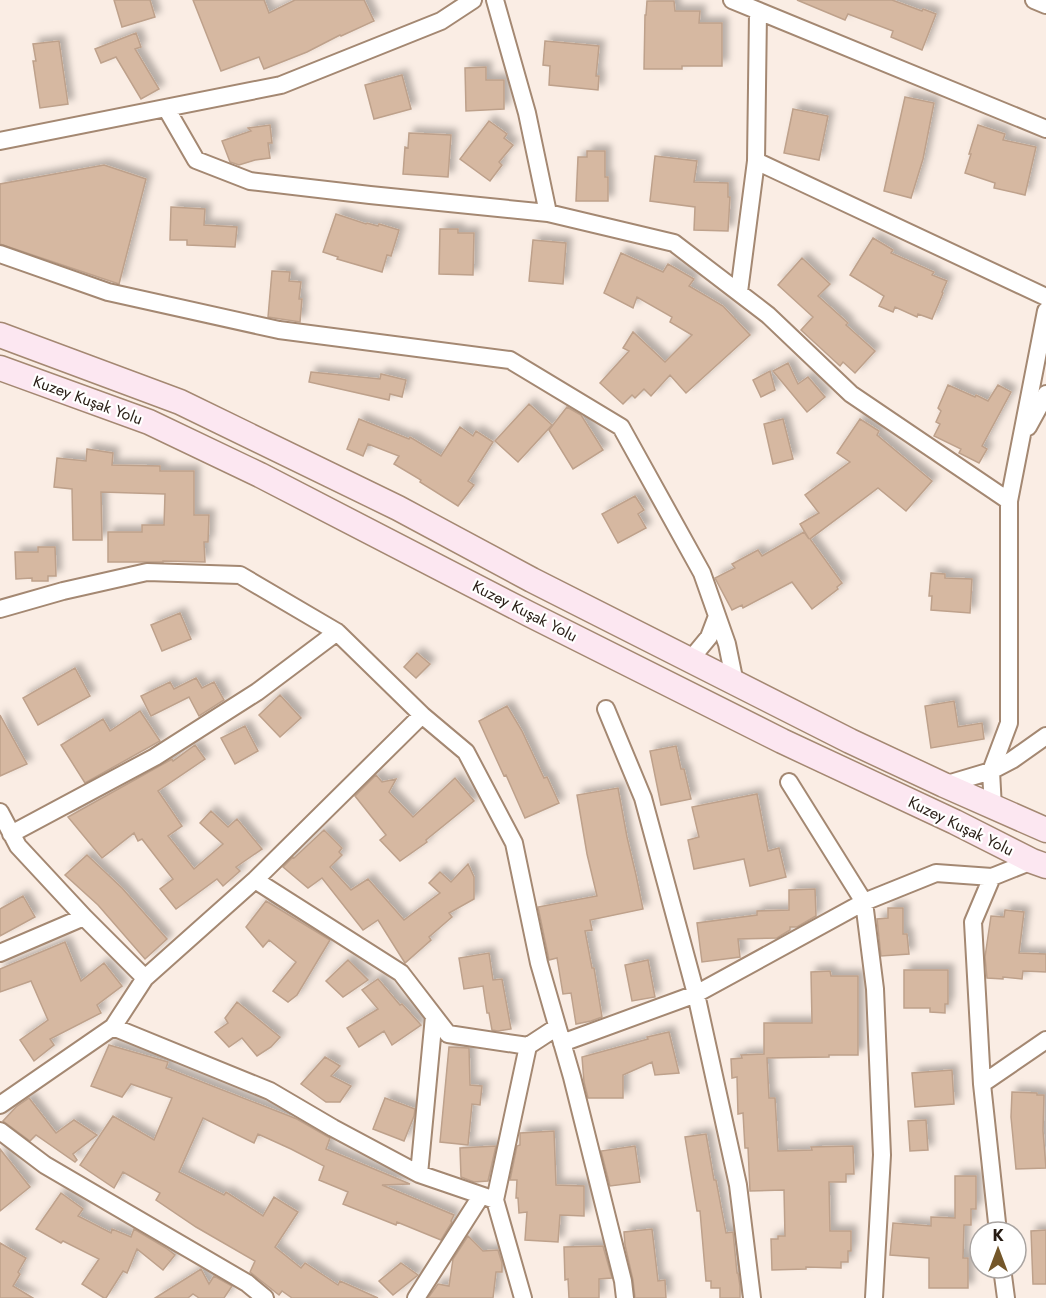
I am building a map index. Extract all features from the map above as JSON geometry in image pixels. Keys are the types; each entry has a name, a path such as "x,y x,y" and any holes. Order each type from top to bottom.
{"main road":[{"name":"Kuzey Kuşak Yolu","path":"0,335 180,402 398,508 532,580 735,683 944,785 1046,830"},
{"name":"Kuzey Kuşak Yolu","path":"0,368 149,422 260,475 529,614 772,735 1039,863"}],"street":[{"path":"0,141 280,85 441,21 473,0"},
{"path":"495,0 527,113 548,213"},
{"path":"732,0 1046,129"},
{"path":"1034,0 1046,4"},
{"path":"739,292 756,162 758,12"},
{"path":"166,108 196,160 250,180 548,213 674,243 768,315 851,394 1009,501"},
{"path":"756,162 1046,297"},
{"path":"0,254 108,292 279,330 510,360 621,427 702,573 727,644 735,683"},
{"path":"993,808 991,771 1009,723 1009,501 1046,310"},
{"path":"1020,442 1046,394"},
{"path":"0,609 63,591 147,572 240,575 337,632 422,715 466,752 514,843 539,963 572,1077 623,1281 625,1298"},
{"path":"690,660 709,637 717,616"},
{"path":"11,834 155,757 257,692 337,632"},
{"path":"606,709 643,798 696,994 738,1185 752,1298"},
{"path":"0,1105 113,1027 145,978 255,880 422,715"},
{"path":"944,785 991,771 1012,760 1046,736"},
{"path":"789,782 864,902 875,989 882,1155 874,1298"},
{"path":"0,812 18,846 145,978"},
{"path":"562,1043 696,994 864,902 936,873 993,877 1039,863"},
{"path":"993,877 973,922 982,1084 997,1220"},
{"path":"255,880 401,973 448,1034 528,1046 558,1027"},
{"path":"0,953 84,917"},
{"path":"419,1174 434,1016"},
{"path":"113,1027 270,1092 419,1174 488,1198"},
{"path":"982,1084 1046,1040"},
{"path":"416,1298 488,1198 528,1046"},
{"path":"0,1131 45,1165 247,1283 265,1298"},
{"path":"488,1198 523,1298"},
{"path":"1004,1280 1006,1298"}],"building":[{"path":"114,0 150,0 155,17 122,27"},
{"path":"193,0 264,0 269,13 295,0 364,0 374,21 264,69 259,57 221,71"},
{"path":"797,0 892,0 936,14 922,50 891,37 893,31 848,14 845,20"},
{"path":"647,1 674,1 675,11 700,11 699,23 722,23 722,66 644,69"},
{"path":"136,33 141,47 135,49 159,89 141,99 116,57 101,63 95,49"},
{"path":"59,41 68,104 40,108 33,61 36,61 33,44"},
{"path":"545,41 599,46 596,76 599,76 598,90 549,85 550,66 543,65"},
{"path":"486,67 486,80 504,80 504,109 466,111 465,68"},
{"path":"402,75 411,109 374,119 365,85"},
{"path":"905,97 934,103 923,159 911,198 884,191"},
{"path":"793,109 828,116 819,160 784,153"},
{"path":"489,121 507,134 504,138 513,145 499,162 502,165 490,181 460,159"},
{"path":"270,125 272,143 268,143 270,158 239,165 230,162 222,141 251,131 248,128"},
{"path":"978,125 1005,134 1003,140 1036,147 1025,195 994,188 995,183 965,173"},
{"path":"409,133 451,135 448,177 403,174 405,147 408,148"},
{"path":"587,151 605,151 608,201 576,201 578,157 587,157"},
{"path":"655,156 697,161 694,182 728,183 728,197 730,197 728,231 694,230 695,207 650,201"},
{"path":"104,165 146,179 119,284 0,244 0,184"},
{"path":"171,207 205,209 204,225 237,227 235,247 187,245 187,240 170,240"},
{"path":"336,214 366,224 378,226 379,224 399,230 391,256 387,255 382,272 337,259 338,257 323,252"},
{"path":"440,229 458,229 458,233 474,233 473,275 439,274"},
{"path":"873,238 893,250 891,253 934,272 932,275 947,281 932,319 918,314 917,317 895,307 893,312 879,306 884,296 850,275"},
{"path":"533,240 566,243 563,284 529,281"},
{"path":"621,253 663,272 668,264 694,279 689,286 723,306 750,335 686,393 670,375 651,396 644,389 635,398 632,395 623,404 600,383 629,351 623,348 633,332 665,362 692,335 670,322 672,317 637,297 633,308 604,293"},
{"path":"802,258 830,284 818,296 875,351 855,373 843,362 840,366 801,330 813,317 778,285"},
{"path":"272,271 290,272 289,281 301,282 300,322 268,317"},
{"path":"788,363 798,384 808,377 825,397 807,412 773,371"},
{"path":"770,371 775,390 761,397 753,380"},
{"path":"311,372 380,379 381,374 406,380 402,397 390,394 389,400 309,382"},
{"path":"948,385 988,401 998,385 1011,392 982,446 987,449 979,463 959,453 961,449 934,436 940,424 936,422 941,411 938,408"},
{"path":"529,404 552,425 518,462 495,441"},
{"path":"567,407 581,415 603,450 573,469 549,430"},
{"path":"359,419 409,439 410,437 441,456 460,427 473,436 476,431 493,442 468,481 474,485 458,506 394,464 399,456 368,444 363,456 347,449"},
{"path":"783,419 793,459 773,464 764,424"},
{"path":"860,419 879,431 877,435 932,481 906,511 878,488 810,539 842,583 837,587 838,589 812,609 792,582 743,608 742,605 732,610 715,578 735,568 732,564 758,550 762,556 804,532 809,539 800,524 819,513 805,495 850,462 837,453"},
{"path":"87,449 113,453 112,465 160,466 160,471 194,471 194,515 209,515 208,542 204,542 205,562 108,562 108,532 142,532 142,525 164,525 165,494 101,492 102,540 73,540 72,489 54,487 57,458 86,461"},
{"path":"635,496 644,510 638,514 646,528 618,543 602,514"},
{"path":"38,547 55,547 56,576 48,576 48,581 32,581 32,578 16,579 15,552 38,552"},
{"path":"931,573 945,574 945,578 972,579 970,613 931,610 932,596 929,596"},
{"path":"180,613 191,639 162,651 151,625"},
{"path":"417,653 430,664 416,678 404,667"},
{"path":"75,668 90,696 38,725 23,698"},
{"path":"196,678 202,688 214,682 224,700 199,716 189,697 151,716 141,696 170,682 174,689"},
{"path":"280,695 301,718 280,737 259,715"},
{"path":"954,701 958,727 982,723 984,739 931,748 925,706"},
{"path":"507,706 559,803 525,818 479,721"},
{"path":"140,711 160,741 85,783 61,745 103,719 110,731"},
{"path":"0,715 27,764 0,776"},
{"path":"245,726 258,751 235,764 221,738"},
{"path":"195,745 205,759 158,791 182,826 168,836 194,869 223,844 200,823 211,811 228,827 237,819 262,849 236,867 240,871 223,886 217,879 176,909 160,889 173,879 142,839 138,841 134,833 102,858 68,817 172,759 173,761"},
{"path":"676,746 691,799 661,805 650,751"},
{"path":"376,775 382,782 396,779 389,792 413,817 455,778 474,801 426,840 427,842 400,861 380,840 386,835 355,796"},
{"path":"618,788 643,909 590,920 592,930 585,931 602,1017 576,1024 571,993 563,994 557,958 549,960 538,907 597,896 577,795"},
{"path":"757,794 768,851 779,848 786,877 750,886 744,859 694,869 688,840 699,837 692,807"},
{"path":"324,830 342,848 339,852 342,855 330,867 351,890 368,879 404,920 440,893 429,883 440,872 451,882 468,864 474,877 474,899 449,913 452,917 405,963 378,920 363,930 322,878 308,888 283,867"},
{"path":"87,855 122,888 167,939 145,959 98,905 65,875"},
{"path":"815,889 816,916 797,927 790,927 790,930 777,938 738,939 740,957 702,962 697,923 757,915 757,911 789,910 789,890"},
{"path":"23,896 35,917 0,936 0,909"},
{"path":"266,901 330,940 297,995 288,1002 273,991 296,962 269,940 263,947 246,927"},
{"path":"888,908 903,908 903,934 907,934 909,954 881,956 877,919 888,918"},
{"path":"1005,910 1024,912 1019,953 1046,954 1046,972 1023,971 1022,979 987,978 985,957 991,916 1004,917"},
{"path":"65,942 81,981 104,963 122,986 97,1005 101,1013 50,1039 54,1045 34,1061 20,1040 48,1020 31,981 0,992 0,969"},
{"path":"489,953 493,980 502,979 511,1029 492,1030 483,986 464,989 459,958"},
{"path":"348,960 368,980 343,997 326,981"},
{"path":"648,960 655,997 632,1001 625,965"},
{"path":"904,970 948,970 948,1004 945,1004 945,1013 930,1012 930,1008 904,1008"},
{"path":"830,971 831,976 858,976 858,1055 767,1058 769,1098 775,1098 778,1151 853,1146 854,1174 846,1174 846,1182 829,1182 830,1231 851,1231 851,1251 848,1251 848,1262 841,1262 841,1268 806,1267 806,1269 772,1270 771,1239 785,1236 784,1190 750,1191 748,1148 745,1148 743,1113 738,1114 737,1077 732,1078 731,1059 742,1058 741,1055 764,1054 764,1023 812,1023 811,972"},
{"path":"378,979 421,1025 392,1045 384,1031 359,1047 347,1028 378,1009 362,990"},
{"path":"237,1002 280,1037 271,1047 257,1056 242,1038 229,1047 215,1032 228,1023 225,1018"},
{"path":"669,1032 679,1073 655,1075 652,1062 623,1075 623,1098 588,1098 582,1057"},
{"path":"109,1045 168,1062 166,1068 297,1119 330,1138 326,1149 410,1184 382,1185 454,1215 452,1222 441,1240 343,1204 348,1192 319,1180 324,1166 258,1134 254,1143 203,1118 179,1172 224,1195 226,1192 263,1216 274,1197 298,1212 275,1247 301,1268 305,1263 338,1285 340,1281 378,1298 292,1298 282,1291 279,1295 250,1272 255,1261 196,1227 156,1200 160,1193 123,1172 114,1188 80,1165 113,1116 154,1140 172,1098 131,1084 122,1097 91,1086"},
{"path":"449,1047 469,1048 470,1085 482,1086 480,1105 472,1104 468,1145 440,1142"},
{"path":"325,1057 340,1066 331,1076 351,1086 340,1102 326,1102 301,1084"},
{"path":"952,1070 954,1104 915,1107 912,1073"},
{"path":"1012,1092 1044,1095 1043,1131 1046,1168 1016,1169 1011,1117"},
{"path":"29,1098 56,1133 74,1120 97,1135 73,1154 77,1160 75,1162 36,1135 30,1141 3,1121 16,1107"},
{"path":"385,1098 415,1109 404,1141 373,1129"},
{"path":"926,1120 928,1150 910,1151 908,1121"},
{"path":"554,1131 556,1185 584,1186 584,1216 560,1215 558,1242 525,1240 527,1212 519,1213 518,1198 516,1198 517,1180 510,1180 517,1146 520,1145 520,1133"},
{"path":"706,1134 726,1233 733,1232 740,1298 720,1298 720,1288 711,1288 711,1281 706,1281 700,1211 697,1211 685,1137"},
{"path":"496,1146 488,1181 474,1182 461,1177 460,1148"},
{"path":"635,1146 640,1182 610,1186 601,1151"},
{"path":"0,1149 30,1187 0,1211"},
{"path":"955,1176 976,1176 976,1209 971,1209 971,1220 968,1220 968,1225 964,1225 963,1258 968,1258 968,1288 929,1288 929,1258 890,1255 893,1223 931,1226 931,1217 955,1218"},
{"path":"61,1193 83,1209 78,1216 111,1233 112,1229 131,1237 134,1229 175,1255 163,1270 137,1249 127,1273 123,1271 104,1298 82,1284 99,1259 63,1241 61,1243 36,1229"},
{"path":"652,1229 658,1281 665,1280 666,1298 635,1298 624,1232"},
{"path":"1046,1230 1046,1284 1033,1284 1031,1231"},
{"path":"468,1236 483,1251 498,1250 502,1272 496,1272 493,1298 428,1298 438,1284 449,1286 453,1259"},
{"path":"0,1243 26,1258 13,1286 33,1298 0,1298"},
{"path":"603,1246 612,1278 599,1279 599,1298 569,1298 568,1279 565,1280 564,1247"},
{"path":"401,1263 418,1275 393,1295 379,1281"},
{"path":"201,1269 209,1284 214,1276 232,1286 224,1298 199,1298 193,1294 188,1298 155,1298"}]}
